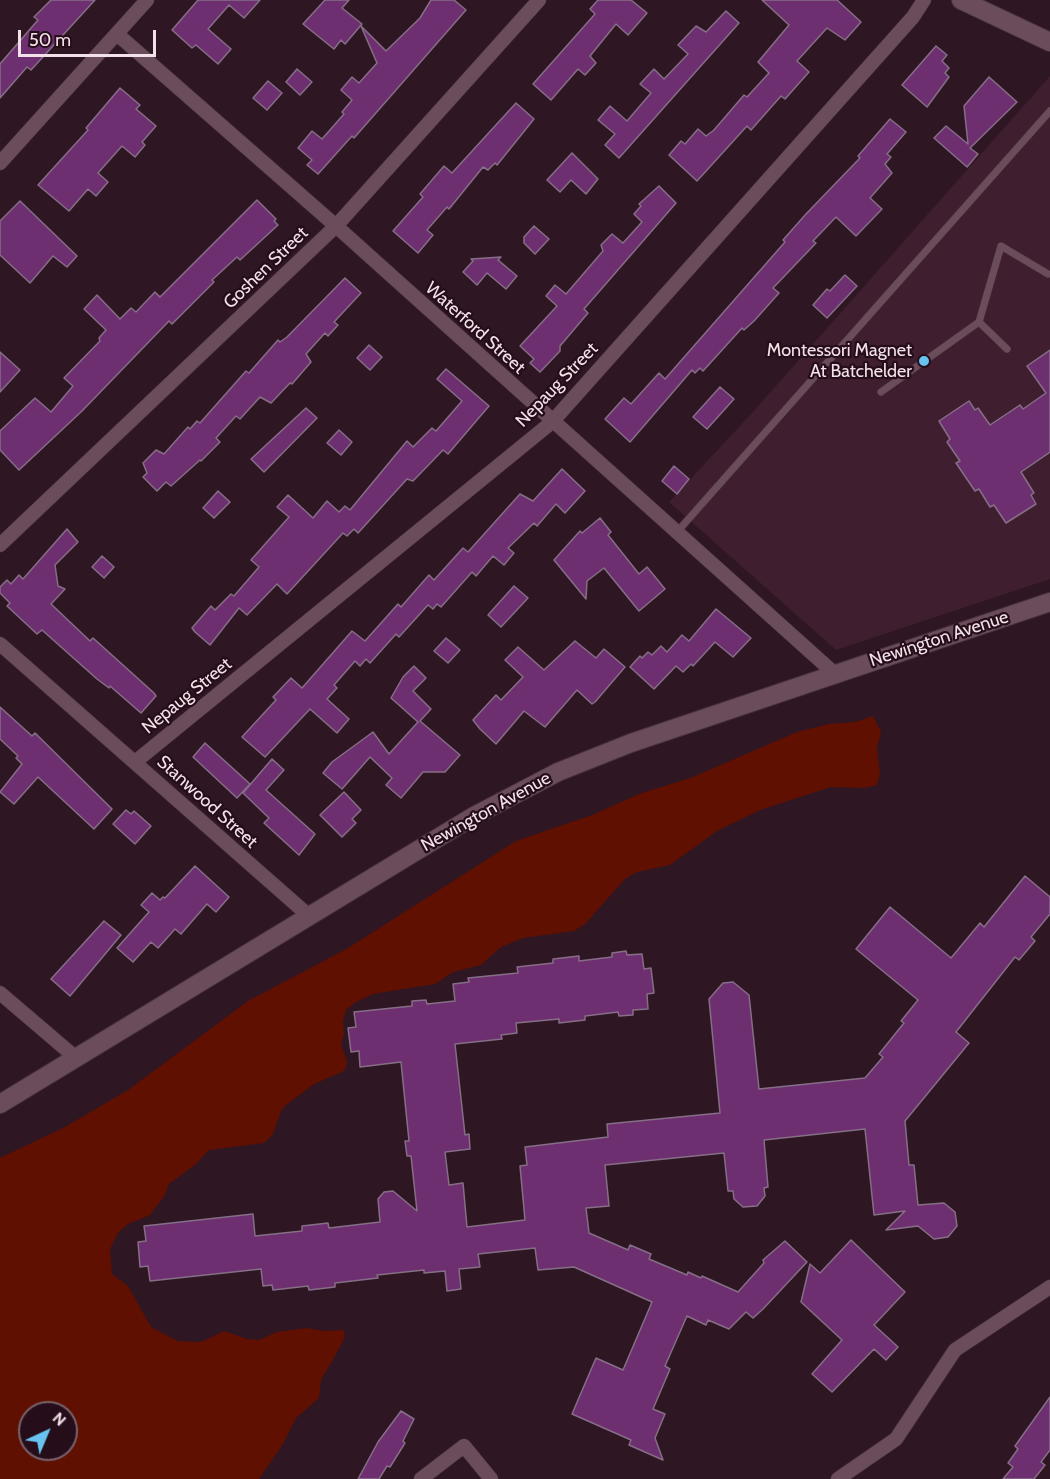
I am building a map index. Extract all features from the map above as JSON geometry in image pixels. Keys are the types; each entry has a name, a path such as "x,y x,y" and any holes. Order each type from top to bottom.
{"main road":[{"path":"962,0 1050,42"},
{"name":"Newington Avenue","path":"0,1104 308,915 483,811 558,772 631,743 1050,602"}],"street":[{"path":"0,164 147,0"},
{"name":"Goshen Street","path":"0,545 336,226 539,0"},
{"name":"Nepaug Street","path":"135,762 552,422 905,26 924,0"},
{"name":"Waterford Street","path":"117,34 336,226 834,673"},
{"name":"Stanwood Street","path":"0,644 308,915"},
{"path":"0,993 75,1057"},
{"path":"838,1479 896,1439 954,1350 1050,1287"},
{"path":"421,1479 464,1446 491,1479"}],"lane":[{"path":"677,532 1050,111"},
{"path":"881,392 979,322 1001,246 1048,274"},
{"path":"979,322 1007,349"}],"shaded area":[{"name":"Montessori Magnet At Batchelder","path":"1050,76 1050,579 836,650 669,502 751,414"},
{"path":"873,716 881,732 877,749 880,774 877,785 864,788 831,787 760,810 717,831 670,865 637,872 625,879 585,924 574,931 523,938 501,947 481,965 453,972 435,984 373,994 356,1002 346,1010 343,1021 344,1033 341,1045 347,1061 346,1068 342,1072 314,1084 285,1106 273,1134 264,1143 209,1150 196,1164 169,1184 165,1195 150,1215 128,1224 118,1233 110,1249 112,1274 128,1286 151,1327 177,1341 201,1342 224,1331 247,1339 259,1340 277,1332 307,1328 324,1331 343,1330 345,1336 321,1380 319,1398 296,1418 283,1444 259,1479 0,1479 0,1158 65,1127 128,1090 248,1001 348,948 516,841 592,815 639,794 693,777 797,732 829,724 855,722"}],"building":[{"path":"51,0 95,0 31,70 27,67 0,98 0,64 38,20 34,17"},
{"path":"198,0 260,0 244,18 229,5 208,29 231,49 218,64 196,45 192,48 172,30"},
{"path":"325,0 349,0 342,8 362,24 345,44 341,40 334,49 303,24"},
{"path":"431,0 454,0 466,10 354,138 352,136 318,174 307,165 312,160 298,148 312,131 322,139 344,114 342,112 352,100 341,90 352,77 359,83 377,63 361,26 386,51 420,18"},
{"path":"598,0 631,0 647,13 628,35 616,24 590,56 596,63 585,75 578,69 551,100 533,84 595,14 590,9"},
{"path":"762,0 837,0 861,22 845,40 827,28 797,61 809,72 785,99 781,96 751,130 747,126 697,181 669,155 681,141 685,144 698,129 706,136 714,130 744,95 747,97 769,73 758,62 789,25"},
{"path":"726,11 739,23 619,158 605,145 615,134 598,120 610,106 627,121 651,93 640,84 654,69 664,79 688,54 678,45 696,26 706,32"},
{"path":"936,46 947,55 942,61 949,68 945,73 949,77 927,107 902,85"},
{"path":"297,69 312,82 300,95 286,82"},
{"path":"989,77 1017,102 970,148 978,154 967,167 934,138 946,126 968,144 964,106"},
{"path":"268,81 282,93 267,110 253,98"},
{"path":"120,88 140,105 136,109 156,126 142,142 145,145 135,157 122,146 98,173 108,182 96,196 88,189 69,211 38,185 88,130 86,128"},
{"path":"516,103 534,119 497,165 495,163 488,170 483,167 449,209 447,207 427,230 433,235 418,253 393,231 423,197 420,194 444,166 452,173"},
{"path":"890,119 906,132 887,154 891,157 885,164 892,173 870,198 882,209 856,236 836,217 813,241 816,243 773,288 779,293 754,321 744,330 742,328 703,371 700,368 695,373 692,370 630,442 605,419 624,398 631,404 659,373 665,379 785,242 783,240 860,158 858,156"},
{"path":"572,153 598,179 586,194 571,180 560,192 547,180"},
{"path":"659,186 676,203 584,309 588,313 560,346 560,351 540,372 530,363 534,359 520,346 557,306 546,296 555,285 566,294 603,251 601,245 612,234 623,243 642,222 634,214 641,206 639,204"},
{"path":"257,200 276,219 274,221 278,225 240,260 237,257 212,280 214,282 172,324 169,321 82,411 19,470 0,450 0,431 35,398 51,412 73,386 64,378 100,341 99,338 106,330 84,309 97,295 120,319 131,308 136,312 155,292 160,297"},
{"path":"20,201 77,256 67,267 53,256 30,283 0,255 0,221"},
{"path":"534,226 549,239 535,254 524,243 524,237"},
{"path":"501,257 498,260 517,276 506,289 487,273 477,285 463,272 473,261 471,259"},
{"path":"845,275 857,286 827,318 813,305 827,289 830,291"},
{"path":"345,278 361,293 334,322 338,325 328,336 325,333 306,354 311,362 292,384 290,383 271,403 260,397 240,419 236,416 216,438 220,442 201,461 171,486 166,482 157,491 143,477 147,473 143,463 156,450 164,454 188,427 190,429 197,421 200,423 246,371 249,373 278,340 280,342 287,337"},
{"path":"369,345 382,357 370,370 357,358"},
{"path":"1050,350 1050,452 1021,472 1034,493 1031,495 1036,504 1006,523 994,505 990,507 979,489 975,491 956,463 960,461 947,442 950,439 939,421 969,401 975,410 978,408 990,425 1020,405 1023,409 1046,393 1027,366"},
{"path":"0,352 20,370 0,392"},
{"path":"446,369 489,406 448,454 443,450 413,481 407,479 358,533 354,529 347,536 343,533 287,594 277,584 247,615 239,608 210,645 195,632 192,628 211,606 215,610 231,594 234,596 259,567 251,560 289,517 277,507 288,495 313,518 327,501 339,512 345,506 350,510 407,441 413,447 432,428 436,431 462,401 437,379"},
{"path":"720,387 734,399 707,429 693,417"},
{"path":"306,408 317,418 264,472 251,459"},
{"path":"339,430 352,442 341,455 327,443"},
{"path":"674,466 689,479 677,494 662,481"},
{"path":"562,469 585,491 565,513 556,504 537,526 534,523 508,548 514,553 504,565 493,556 476,576 472,572 441,607 437,604 433,609 428,605 399,637 396,634 370,663 366,659 360,666 355,661 334,685 337,688 327,699 349,719 337,733 310,709 265,757 242,737 276,700 273,697 291,678 302,688 352,631 365,641 398,604 401,607 429,575 434,580 463,548 468,552 520,494 533,501"},
{"path":"218,491 230,502 214,518 203,508"},
{"path":"600,518 611,532 608,535 639,574 647,567 665,589 639,611 604,568 587,581 586,599 554,560 580,531 582,533"},
{"path":"67,529 78,542 55,565 58,586 65,589 51,604 90,641 93,638 154,693 156,696 141,713 110,686 109,688 97,679 42,630 37,634 7,606 10,603 0,593 0,587 7,580 11,584 19,575 23,579"},
{"path":"102,556 114,567 104,578 92,567"},
{"path":"514,586 528,598 501,627 488,615"},
{"path":"716,609 751,638 733,657 715,642 693,666 691,664 683,672 676,666 654,689 630,667 640,656 642,658 648,652 652,655 661,646 667,652 682,635 689,641"},
{"path":"446,638 460,650 448,663 434,651"},
{"path":"575,641 596,658 604,649 625,667 592,704 577,690 545,727 524,711 496,744 473,720 496,695 501,700 523,677 505,660 518,647 544,670"},
{"path":"414,666 426,678 413,691 431,709 420,721 460,755 445,772 423,772 401,798 386,785 392,778 370,757 342,789 323,773 332,762 373,732 389,754 418,722 391,698 403,677"},
{"path":"0,707 32,736 35,733 112,809 94,829 38,777 14,804 0,792 22,764 16,758 18,756 0,739"},
{"path":"205,743 250,784 237,798 193,757"},
{"path":"272,759 284,770 266,790 315,834 299,855 264,823 269,818 243,793"},
{"path":"344,792 361,810 352,819 356,823 342,837 320,815"},
{"path":"126,810 131,814 134,811 151,826 135,844 113,824"},
{"path":"195,866 229,897 216,912 207,904 181,934 175,929 158,948 151,942 133,962 117,948 149,912 141,905 152,893 160,900 165,898"},
{"path":"1025,876 1050,897 1050,914 1031,937 1035,941 1019,960 1015,957 956,1032 969,1043 905,1121 909,1165 914,1165 918,1205 944,1203 955,1212 957,1226 948,1237 934,1239 918,1226 886,1230 905,1211 874,1215 865,1129 764,1140 768,1187 764,1188 765,1196 757,1206 743,1207 734,1199 733,1191 728,1191 724,1153 605,1165 609,1206 586,1208 589,1233 628,1250 630,1245 651,1254 649,1259 687,1275 688,1272 701,1278 702,1276 738,1292 764,1263 763,1260 785,1241 807,1262 753,1318 746,1312 729,1329 708,1320 706,1325 687,1316 665,1366 670,1369 653,1409 665,1414 655,1438 663,1460 629,1445 631,1440 572,1414 596,1358 623,1370 652,1302 574,1267 538,1270 535,1248 478,1254 480,1267 459,1269 461,1289 447,1291 445,1271 424,1273 424,1270 377,1275 378,1278 335,1283 335,1287 309,1290 308,1286 273,1290 272,1285 263,1286 261,1269 150,1281 148,1266 140,1267 138,1242 146,1241 144,1226 253,1214 255,1236 302,1231 302,1226 328,1223 329,1228 380,1222 378,1199 384,1192 393,1191 417,1211 411,1156 407,1156 405,1141 409,1141 401,1062 360,1067 359,1051 351,1052 348,1028 356,1027 354,1012 412,1006 412,1001 426,1000 427,1004 455,1001 453,984 469,982 468,978 518,973 517,967 553,963 553,959 579,956 579,961 612,957 612,953 626,951 627,955 642,954 644,969 651,968 654,993 647,994 648,1009 633,1010 633,1015 619,1016 618,1012 585,1016 585,1020 559,1023 559,1019 516,1023 517,1033 501,1035 502,1039 455,1044 465,1135 469,1134 470,1149 445,1152 449,1185 463,1183 467,1227 525,1220 520,1166 527,1165 525,1147 608,1137 607,1124 720,1113 709,999 723,983 733,982 749,995 759,1089 865,1078 883,1057 879,1054 904,1023 901,1021 918,1000 856,949 890,907 951,958 980,923 984,927"},
{"path":"104,921 121,935 70,996 51,979"},
{"path":"851,1240 905,1292 874,1325 898,1347 886,1360 874,1349 832,1392 812,1374 842,1340 801,1302 810,1264 820,1273"},
{"path":"1050,1397 1050,1450 1041,1462 1045,1465 1034,1479 1003,1479 1013,1467 1008,1463 1018,1449 1015,1446"},
{"path":"401,1411 414,1419 403,1441 405,1443 390,1467 387,1466 379,1479 358,1479 378,1442"}],"place":[{"name":"Montessori Magnet At Batchelder","path":"924,361"}]}
